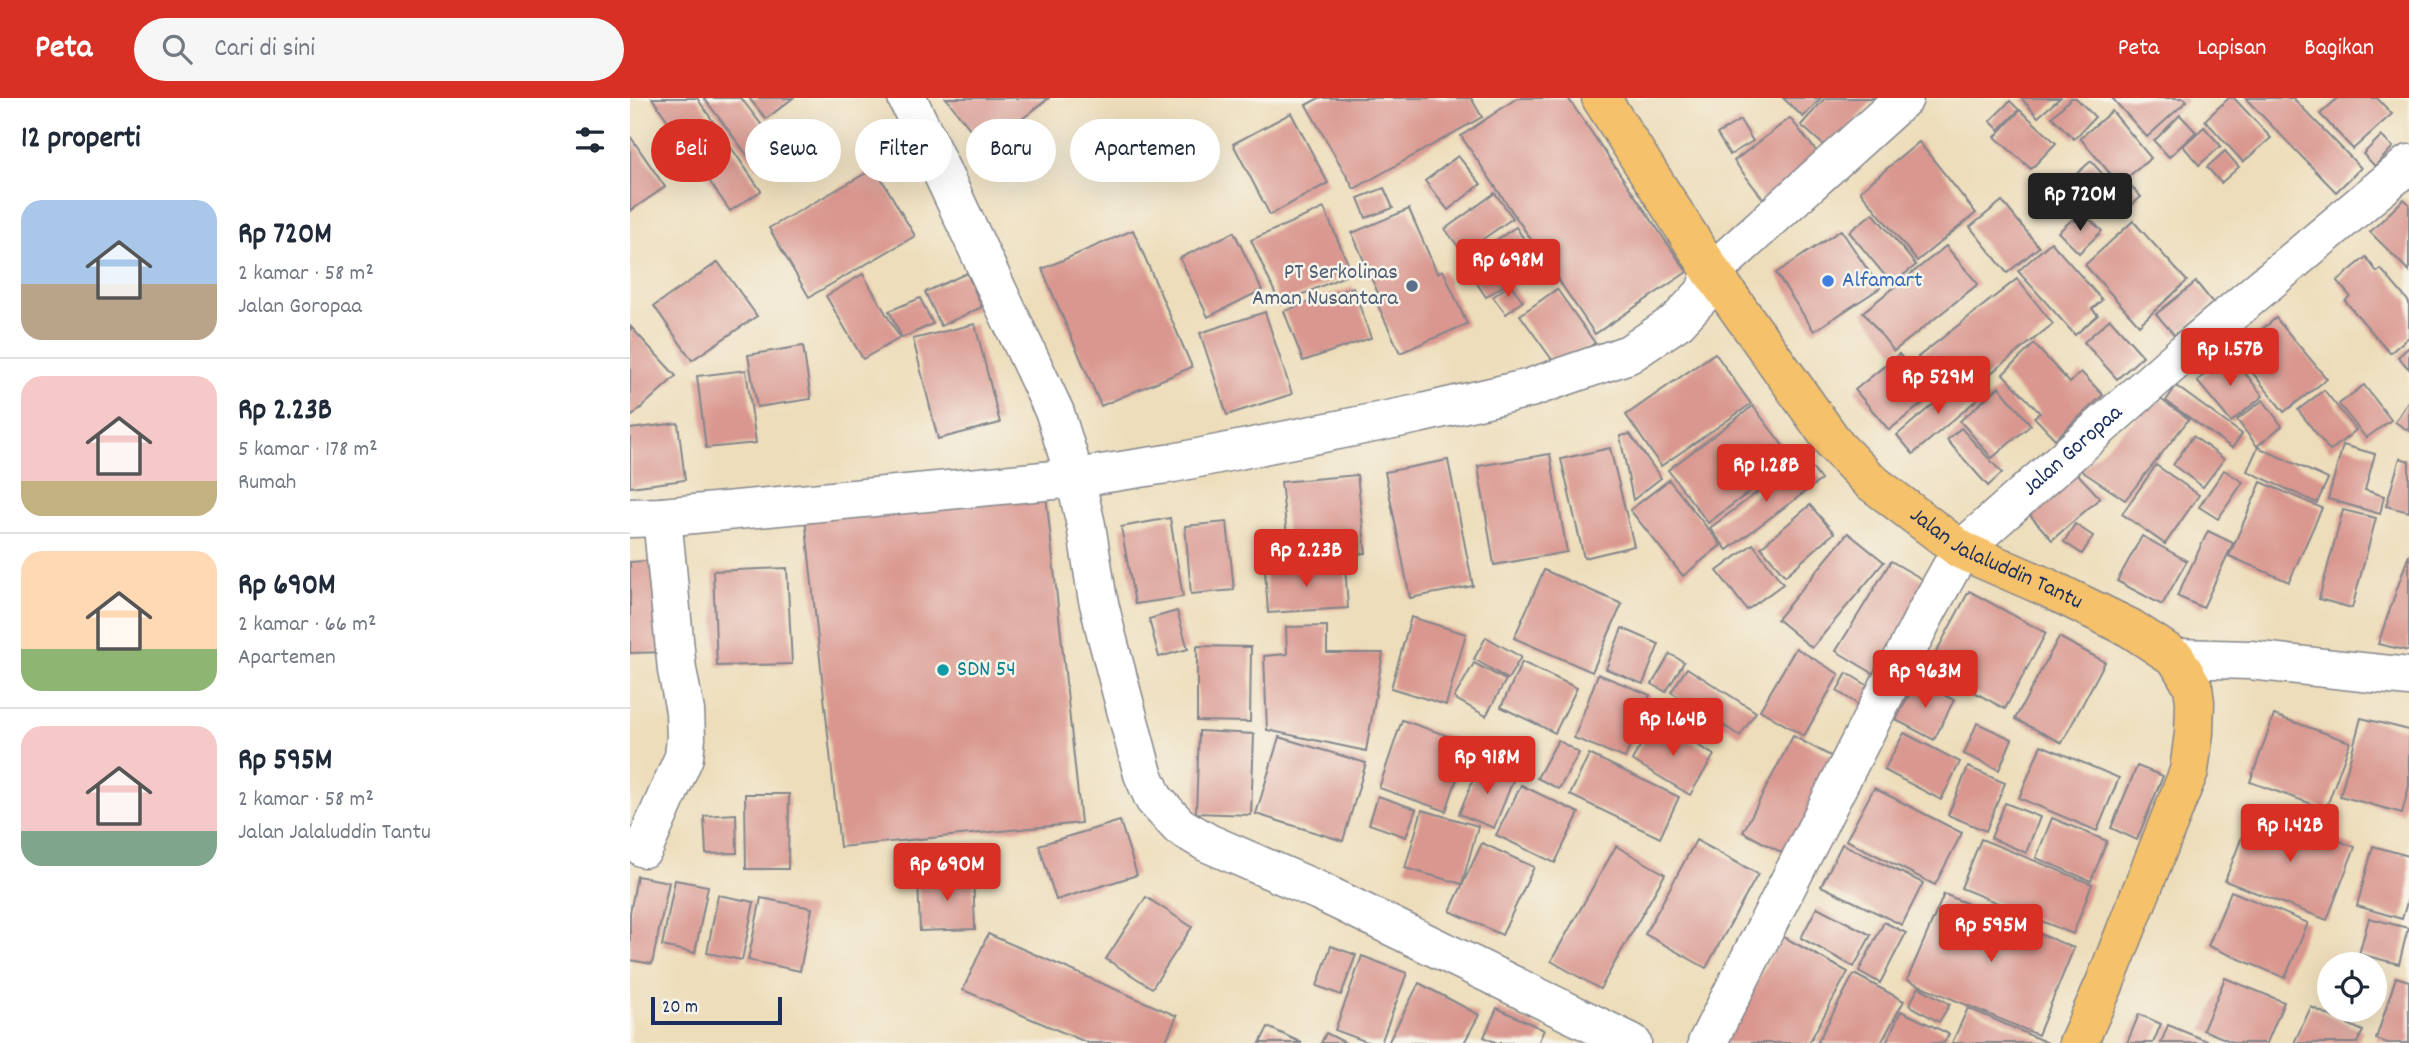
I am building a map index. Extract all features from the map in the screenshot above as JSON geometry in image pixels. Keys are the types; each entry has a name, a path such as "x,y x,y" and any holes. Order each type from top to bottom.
{"highway":[{"name":"Jalan Jalaluddin Tantu","path":"1601,98 1712,272 1836,446 1870,481 1961,550 2130,628 2176,657 2193,687 2194,733 2189,771 2105,985 2078,1043"}],"street":[{"path":"908,98 1055,413 1086,525 1097,595 1143,774 1154,799 1179,826 1208,843 1319,891 1632,1043"},
{"path":"644,848 684,757 686,738 685,711 646,517 1075,478 1285,442 1530,388 1629,354 1678,321 1704,293 1712,272 1904,98"},
{"name":"Jalan Goropaa","path":"1707,1043 1928,609 1961,550 2185,352 2409,164"},
{"path":"2176,657 2250,660 2409,677"}],"building":[{"path":"652,98 697,98 711,119 666,119"},
{"path":"704,98 741,98 757,119 745,119 745,152 731,134 731,119 720,119"},
{"path":"749,98 793,98 766,119"},
{"path":"946,98 1049,98 1022,119 966,119 966,124"},
{"path":"1319,98 1471,98 1482,117 1354,189 1306,105"},
{"path":"1517,98 1568,98 1687,272 1595,334 1461,136"},
{"path":"1783,98 1821,98 1803,117"},
{"path":"1825,98 1875,98 1829,150 1801,125"},
{"path":"2021,98 2060,98 2038,117"},
{"path":"2071,98 2076,98 2095,117 2074,139 2052,117"},
{"path":"2112,98 2184,98 2187,101 2147,137"},
{"path":"2229,98 2234,98 2271,138 2243,162 2205,120"},
{"path":"2245,98 2293,98 2361,168 2336,192"},
{"path":"2338,98 2377,98 2392,114 2353,149 2320,114"},
{"path":"2010,101 2019,110 1999,130 1990,121"},
{"path":"2020,110 2056,143 2031,169 1995,137"},
{"path":"2112,111 2151,158 2119,184 2080,138"},
{"path":"1291,113 1328,183 1270,215 1233,144"},
{"path":"2180,115 2196,132 2169,157 2154,141"},
{"path":"1790,118 1821,157 1764,200 1734,161"},
{"path":"1740,120 1753,141 1730,155 1717,134"},
{"path":"2204,127 2221,146 2199,165 2183,146"},
{"path":"630,136 651,167 651,182 662,182 665,187 630,211"},
{"path":"2381,136 2393,147 2375,166 2363,154"},
{"path":"1919,142 1976,213 1917,261 1860,191"},
{"path":"731,147 745,168 745,182 755,182 761,191 730,211 710,182 731,182"},
{"path":"2225,151 2239,167 2221,183 2207,167"},
{"path":"1458,156 1481,184 1448,210 1425,181"},
{"path":"2091,161 2112,185 2084,209 2063,186"},
{"path":"855,179 855,182 883,182 915,236 809,297 769,228"},
{"path":"2130,185 2141,197 2129,207 2119,195"},
{"path":"1384,188 1393,208 1366,218 1358,198"},
{"path":"1495,193 1513,218 1463,253 1445,229"},
{"path":"2404,199 2409,204 2409,271 2370,232"},
{"path":"2002,201 2039,247 2007,273 1970,227"},
{"path":"1324,208 1352,273 1280,304 1251,240"},
{"name":"PT Serkolinas Aman Nusantara","path":"1409,209 1437,273 1443,270 1467,324 1400,353 1376,301 1380,298 1352,233"},
{"path":"1873,213 1916,265 1892,284 1849,232"},
{"path":"2083,213 2102,231 2079,253 2058,232"},
{"path":"2133,221 2187,281 2139,325 2085,265"},
{"path":"1516,227 1539,262 1486,297 1463,262"},
{"path":"1133,230 1192,367 1101,406 1042,269"},
{"path":"1841,230 1880,288 1814,331 1776,273"},
{"path":"1234,232 1262,290 1208,317 1180,258"},
{"path":"2051,242 2102,300 2092,309 2098,315 2075,335 2018,271"},
{"path":"1946,246 1978,284 1894,351 1863,312"},
{"path":"2366,257 2377,272 2381,269 2409,302 2409,337 2390,353 2345,301 2350,296 2337,281"},
{"path":"718,262 757,316 692,360 654,306"},
{"path":"967,273 982,307 941,326 925,292"},
{"path":"863,274 900,338 863,359 826,296"},
{"path":"2017,279 2053,324 1977,384 1965,369 1942,388 1918,357"},
{"path":"2196,282 2213,303 2175,336 2156,314"},
{"path":"1510,284 1523,301 1506,314 1493,297"},
{"path":"1353,287 1371,338 1303,361 1284,311"},
{"path":"1557,289 1595,343 1558,368 1520,315"},
{"path":"920,298 933,324 902,338 889,311"},
{"path":"1265,312 1292,394 1227,415 1200,333"},
{"path":"2276,318 2327,379 2284,412 2235,351"},
{"path":"2110,319 2143,356 2117,379 2084,342"},
{"path":"975,324 1000,423 938,439 913,339"},
{"path":"630,326 676,376 632,416 630,414"},
{"path":"2034,344 2070,383 2081,372 2103,395 2055,439 2034,417 2040,413 2003,374"},
{"path":"803,346 811,399 757,407 748,355"},
{"path":"2409,347 2409,369 2398,357"},
{"path":"1715,353 1751,404 1661,466 1626,415"},
{"path":"1899,354 1933,395 1889,430 1855,390"},
{"path":"2230,354 2263,396 2231,422 2197,381"},
{"path":"746,370 756,443 706,448 697,376"},
{"path":"1964,378 1980,397 1913,454 1897,435"},
{"path":"2364,385 2391,420 2366,438 2339,404"},
{"path":"2176,386 2242,434 2232,448 2166,401"},
{"path":"1999,387 2031,425 1992,458 1960,421"},
{"path":"2324,390 2356,430 2330,451 2298,410"},
{"path":"2159,398 2189,419 2125,500 2080,470"},
{"path":"2263,400 2282,426 2257,446 2237,420"},
{"path":"2409,400 2409,431 2395,422"},
{"path":"1753,406 1793,459 1708,523 1668,470"},
{"path":"678,423 685,480 630,487 630,429"},
{"path":"1961,428 2002,473 1988,486 1947,440"},
{"path":"1630,434 1661,478 1633,500 1620,436"},
{"path":"2193,436 2224,459 2203,487 2173,465"},
{"path":"2343,445 2375,454 2365,490 2384,496 2380,514 2328,499"},
{"path":"2258,447 2328,479 2317,503 2247,471"},
{"path":"1610,448 1634,546 1584,558 1561,459"},
{"path":"1550,454 1567,552 1494,565 1478,466"},
{"path":"1804,457 1821,480 1727,550 1710,528"},
{"path":"2400,458 2409,461 2409,512 2386,506"},
{"path":"1448,460 1473,586 1410,598 1385,472"},
{"path":"2156,465 2199,495 2165,544 2122,514"},
{"path":"2224,470 2243,482 2218,519 2199,507"},
{"path":"2075,471 2100,498 2052,540 2028,513"},
{"path":"1357,475 1366,553 1290,561 1281,482"},
{"path":"1669,480 1721,545 1683,576 1630,510"},
{"path":"2261,482 2322,508 2289,582 2229,556"},
{"name":"SDN 54","path":"1046,494 1081,823 840,847 805,518"},
{"path":"1810,505 1834,533 1785,576 1761,547"},
{"path":"2343,510 2376,518 2352,608 2319,599"},
{"path":"1170,518 1183,597 1135,604 1121,527"},
{"path":"1227,522 1234,590 1191,594 1185,526"},
{"path":"2075,524 2093,536 2082,554 2064,542"},
{"path":"2208,531 2233,543 2203,608 2177,596"},
{"path":"1848,533 1884,562 1812,648 1777,619"},
{"path":"2142,536 2187,561 2162,605 2117,581"},
{"path":"1753,544 1783,584 1747,610 1717,571"},
{"path":"2409,554 2409,651 2378,644"},
{"path":"664,560 668,652 630,653 630,562"},
{"path":"1891,561 1929,583 1874,674 1836,651"},
{"path":"1345,565 1348,608 1268,613 1265,570"},
{"path":"787,568 792,664 717,666 713,571"},
{"path":"1544,570 1622,604 1592,672 1514,638"},
{"path":"1969,591 2046,633 2005,709 1928,667"},
{"path":"1177,611 1188,649 1159,657 1149,619"},
{"path":"1411,617 1466,634 1446,705 1391,688"},
{"path":"1327,626 1327,653 1383,653 1366,751 1267,730 1264,656 1287,654 1286,627"},
{"path":"1622,628 1659,644 1643,684 1606,669"},
{"path":"1486,637 1521,657 1508,679 1474,659"},
{"path":"2059,637 2105,662 2062,743 2015,719"},
{"path":"1197,646 1251,647 1250,722 1197,721"},
{"path":"1796,648 1839,674 1804,736 1760,710"},
{"path":"1670,654 1684,662 1666,692 1652,684"},
{"path":"1522,662 1577,688 1555,733 1501,707"},
{"path":"1474,663 1506,680 1486,716 1454,698"},
{"path":"1687,668 1756,712 1740,736 1671,692"},
{"path":"1847,673 1880,693 1868,711 1837,691"},
{"path":"1598,674 1650,695 1625,758 1574,738"},
{"path":"1916,681 1954,700 1934,740 1896,720"},
{"path":"2274,715 2350,742 2326,809 2250,782"},
{"path":"2361,718 2409,730 2409,786 2402,813 2340,796"},
{"path":"1402,720 1469,743 1446,811 1379,788"},
{"path":"1656,720 1714,755 1690,795 1632,760"},
{"path":"1977,723 2012,739 1999,770 1964,754"},
{"path":"1199,731 1254,734 1251,815 1196,813"},
{"path":"1904,733 1960,762 1941,800 1884,770"},
{"path":"1793,736 1840,761 1790,857 1743,832"},
{"path":"1279,737 1366,763 1343,841 1256,814"},
{"path":"1558,740 1579,753 1559,789 1537,778"},
{"path":"2041,745 2119,778 2097,831 2019,798"},
{"path":"1589,754 1679,797 1660,838 1570,795"},
{"path":"1480,763 1514,778 1494,828 1459,814"},
{"path":"2137,766 2163,776 2137,840 2111,828"},
{"path":"1968,767 2005,783 1986,831 1948,815"},
{"path":"1521,785 1579,813 1555,863 1496,835"},
{"path":"1874,788 1962,833 1935,885 1846,840"},
{"path":"745,794 789,794 788,869 746,869"},
{"path":"1378,796 1416,809 1406,837 1369,824"},
{"path":"2005,803 2040,817 2026,853 1991,838"},
{"path":"2253,808 2355,847 2327,920 2225,881"},
{"path":"1422,810 1478,826 1462,884 1405,868"},
{"path":"736,814 737,853 706,854 704,816"},
{"path":"2052,818 2107,841 2091,881 2036,858"},
{"path":"1120,821 1137,875 1056,900 1039,845"},
{"path":"1981,839 2092,884 2073,934 1961,888"},
{"path":"1696,840 1758,874 1706,968 1645,934"},
{"path":"1482,843 1534,867 1502,935 1450,911"},
{"path":"1842,844 1923,883 1902,925 1821,886"},
{"path":"1616,846 1665,874 1600,989 1551,961"},
{"path":"2373,846 2409,856 2409,895 2402,919 2357,906"},
{"path":"973,874 975,929 920,931 918,877"},
{"path":"637,876 669,882 652,964 630,960 630,913"},
{"path":"675,880 708,886 695,953 662,946"},
{"path":"2231,891 2308,923 2285,978 2208,946"},
{"path":"1944,894 2074,948 2038,1035 1907,980"},
{"path":"718,895 754,902 742,960 707,953"},
{"path":"1146,897 1192,927 1152,988 1106,959"},
{"path":"761,898 812,908 800,971 748,960"},
{"path":"1817,907 1871,935 1854,967 1801,938"},
{"path":"2369,918 2408,928 2399,964 2387,961 2387,952 2360,952"},
{"path":"1884,922 1906,933 1880,983 1859,971"},
{"path":"988,934 1177,1016 1165,1043 1088,1043 963,990"},
{"path":"1782,936 1848,972 1809,1043 1723,1043"},
{"path":"1331,946 1356,955 1341,995 1317,986"},
{"path":"1362,956 1407,973 1381,1043 1370,1043 1335,1030"},
{"path":"1854,974 1904,1001 1881,1043 1817,1043"},
{"path":"2396,977 2409,981 2409,1043 2387,1043 2376,1039 2381,1022 2387,1022 2387,1005"},
{"path":"2225,978 2284,1002 2267,1043 2235,1043 2203,1030"},
{"path":"1419,983 1479,1015 1464,1043 1388,1043"},
{"path":"1919,987 1950,1004 1939,1022 1909,1005"},
{"path":"2311,1007 2317,1010 2317,1022 2344,1022 2363,1031 2357,1043 2294,1043"},
{"path":"1497,1008 1544,1030 1538,1043 1497,1043 1484,1037"},
{"path":"1968,1008 2048,1043 1952,1043"},
{"path":"1901,1011 1949,1034 1944,1043 1886,1043"},
{"path":"2139,1014 2161,1024 2153,1043 2127,1043"},
{"path":"2168,1025 2212,1043 2161,1043"},
{"path":"1268,1027 1302,1043 1260,1043"},
{"path":"1326,1033 1346,1043 1321,1043"}],"place":[{"name":"Alfamart","path":"1828,281"},
{"name":"PT Serkolinas Aman Nusantara","path":"1412,286"},
{"name":"SDN 54","path":"943,670"}]}
